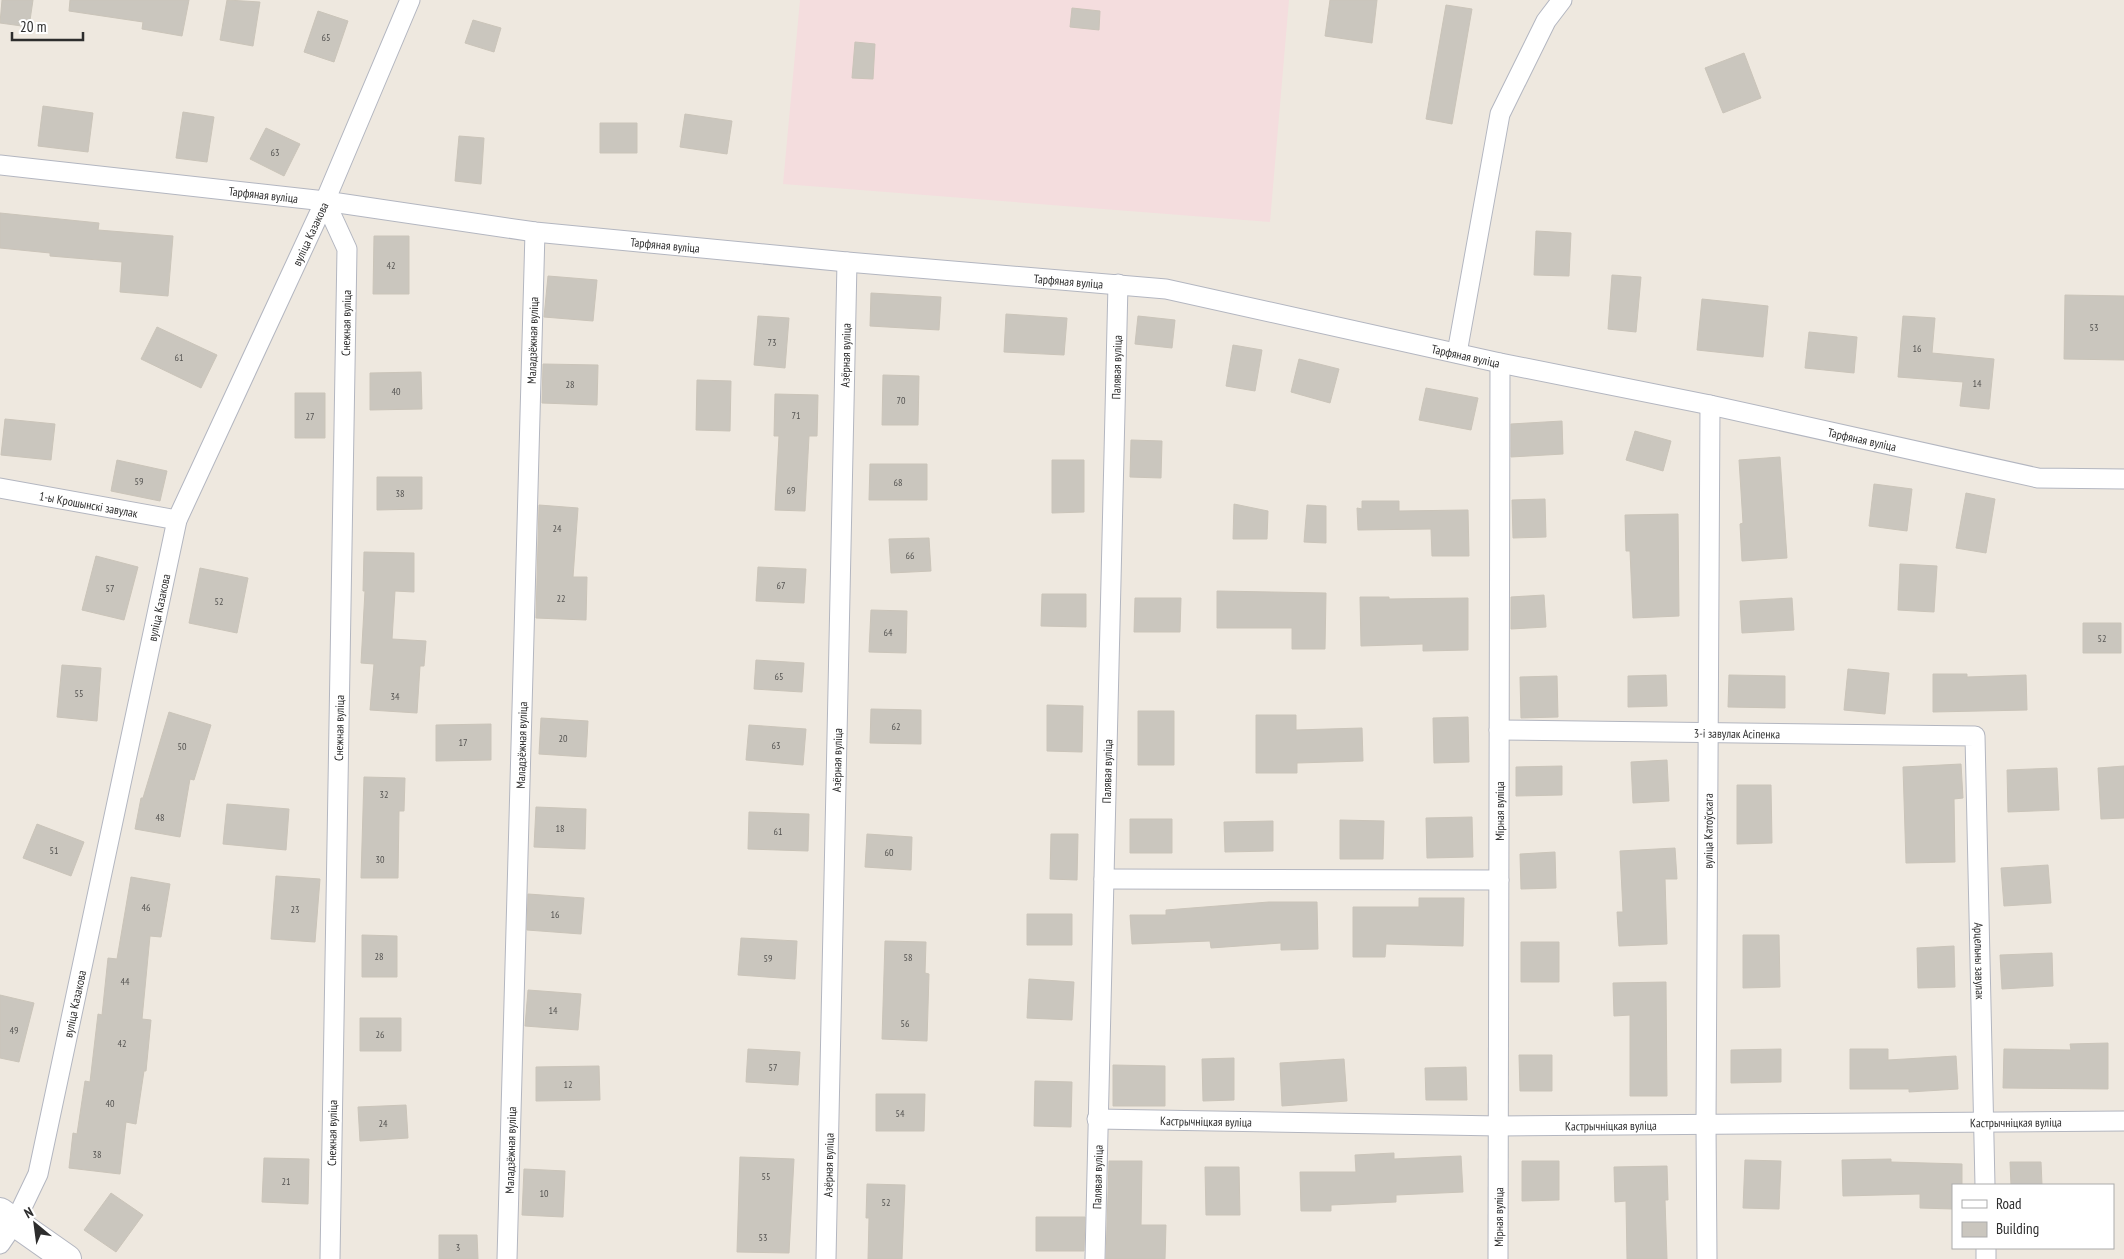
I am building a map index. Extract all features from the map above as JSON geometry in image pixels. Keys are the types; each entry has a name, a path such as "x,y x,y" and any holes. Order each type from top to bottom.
{"main road":[{"path":"5,1226 67,1259"}],"street":[{"name":"вуліца Казакова","path":"5,1226 38,1174 177,520 325,201 409,0"},
{"path":"1457,353 1500,114 1546,21 1562,0"},
{"name":"Тарфяная вуліца","path":"0,165 325,201 535,232 847,262 1166,289 1500,363 1710,405 2038,478 2124,479"},
{"name":"Снежная вуліца","path":"325,201 347,249 330,1259"},
{"name":"Маладзёжная вуліца","path":"507,1259 535,232"},
{"name":"Азёрная вуліца","path":"826,1259 847,262"},
{"name":"Палявая вуліца","path":"1095,1259 1118,284"},
{"name":"Мірная вуліца","path":"1498,1259 1500,363"},
{"name":"вуліца Катоўскага","path":"1707,1259 1710,405"},
{"name":"1-ы Крошынскі завулак","path":"0,488 177,520"},
{"name":"3-і завулак Асіпенка","path":"1499,730 1975,736"},
{"name":"Арцельны завулак","path":"1975,736 1985,1184"},
{"path":"1104,879 1499,880"},
{"name":"Кастрычніцкая вуліца","path":"1097,1119 1499,1126 2124,1121"}],"shaded area":[{"path":"800,0 1289,0 1270,222 783,184"}],"building":[{"path":"2,0 33,0 29,27 0,23"},
{"path":"70,0 189,0 182,36 142,29 143,22 69,11"},
{"path":"227,0 260,2 253,46 220,40"},
{"path":"1330,0 1377,0 1372,43 1325,36"},
{"path":"1446,5 1472,9 1452,124 1426,119"},
{"path":"1072,8 1100,11 1099,30 1070,27"},
{"path":"318,11 348,21 334,62 304,52"},
{"path":"473,20 501,28 494,52 465,43"},
{"path":"855,42 875,44 873,79 852,78"},
{"path":"1744,53 1761,98 1723,113 1705,68"},
{"path":"43,106 93,113 88,152 38,146"},
{"path":"183,112 214,117 207,162 176,158"},
{"path":"685,114 732,121 727,154 680,147"},
{"path":"600,123 637,123 637,153 600,153"},
{"path":"266,128 300,144 284,176 250,159"},
{"path":"459,136 484,138 481,184 455,181"},
{"path":"0,213 99,223 98,230 173,236 168,296 120,292 122,262 50,256 50,253 0,248"},
{"path":"1536,231 1571,233 1569,276 1534,275"},
{"path":"374,236 409,236 409,294 373,294"},
{"path":"1612,275 1641,277 1636,332 1608,329"},
{"path":"548,276 597,280 593,321 544,317"},
{"path":"871,293 941,297 939,330 870,326"},
{"path":"2065,295 2124,296 2124,360 2064,359"},
{"path":"1702,299 1768,306 1763,357 1697,350"},
{"path":"1006,314 1067,318 1064,355 1004,352"},
{"path":"758,316 789,318 785,368 754,365"},
{"path":"1138,316 1175,320 1172,348 1135,344"},
{"path":"1903,316 1935,318 1932,353 1994,359 1989,409 1960,406 1963,382 1898,377"},
{"path":"157,327 217,355 201,388 141,359"},
{"path":"1809,332 1857,337 1854,373 1805,368"},
{"path":"1233,345 1262,350 1255,391 1226,386"},
{"path":"1299,359 1339,369 1330,403 1291,392"},
{"path":"543,364 598,365 597,405 542,403"},
{"path":"421,372 422,409 370,410 370,373"},
{"path":"883,375 919,376 918,425 882,425"},
{"path":"697,380 731,381 730,431 696,430"},
{"path":"1426,388 1478,398 1471,430 1419,420"},
{"path":"295,393 325,393 325,438 295,438"},
{"path":"775,394 818,395 817,436 809,436 805,511 775,510 779,436 774,436"},
{"path":"5,419 55,424 51,460 1,455"},
{"path":"1562,421 1563,454 1511,457 1511,424"},
{"path":"1635,431 1671,441 1663,471 1626,460"},
{"path":"1131,440 1162,441 1161,478 1130,477"},
{"path":"1780,457 1787,558 1742,561 1740,524 1743,523 1739,460"},
{"path":"117,460 167,471 160,501 111,491"},
{"path":"1052,460 1084,460 1084,512 1052,513"},
{"path":"870,464 927,464 927,500 869,500"},
{"path":"377,477 422,477 422,509 377,510"},
{"path":"1874,484 1912,489 1907,531 1869,526"},
{"path":"1966,493 1995,499 1986,553 1956,548"},
{"path":"1545,499 1546,537 1513,538 1512,500"},
{"path":"1362,501 1399,501 1399,511 1468,510 1469,556 1432,556 1431,529 1358,530 1357,508 1362,509"},
{"path":"1234,504 1268,511 1267,539 1233,539"},
{"path":"539,505 578,508 573,577 587,577 586,620 536,618"},
{"path":"1307,505 1326,506 1326,543 1304,542"},
{"path":"1678,514 1679,616 1633,618 1630,551 1626,551 1625,515"},
{"path":"929,538 931,571 891,573 889,539"},
{"path":"364,552 414,553 414,592 395,591 392,639 426,641 424,666 420,666 417,713 370,710 374,664 361,663 365,591 363,591"},
{"path":"96,556 138,567 124,620 82,610"},
{"path":"1900,564 1937,566 1934,612 1898,610"},
{"path":"758,567 806,569 804,603 756,601"},
{"path":"200,568 248,578 237,633 189,623"},
{"path":"1217,591 1326,593 1325,649 1292,649 1292,628 1217,628"},
{"path":"1042,594 1086,594 1086,627 1041,626"},
{"path":"1544,595 1546,627 1511,629 1511,597"},
{"path":"1360,597 1389,597 1389,599 1468,598 1468,650 1423,651 1423,644 1361,646"},
{"path":"1135,598 1181,598 1180,632 1134,632"},
{"path":"1792,598 1794,630 1742,633 1740,601"},
{"path":"871,610 907,611 906,653 869,652"},
{"path":"2083,623 2121,623 2121,653 2083,653"},
{"path":"756,660 804,663 802,692 754,689"},
{"path":"62,665 101,668 97,721 57,717"},
{"path":"1848,669 1889,673 1885,714 1844,710"},
{"path":"1933,674 1967,674 1967,677 2026,675 2027,710 1933,712"},
{"path":"1666,675 1667,706 1628,707 1628,676"},
{"path":"1729,675 1785,676 1785,708 1728,707"},
{"path":"1557,676 1558,717 1521,718 1520,677"},
{"path":"1047,705 1083,706 1082,752 1047,751"},
{"path":"871,709 921,710 921,744 870,743"},
{"path":"1138,711 1174,711 1174,765 1138,765"},
{"path":"169,712 211,725 194,780 190,779 180,837 135,829 141,798 143,798"},
{"path":"1256,715 1296,715 1296,730 1362,728 1363,761 1297,763 1297,773 1256,773"},
{"path":"1468,717 1469,762 1434,763 1433,718"},
{"path":"541,718 588,721 586,757 539,754"},
{"path":"491,724 491,760 436,761 436,725"},
{"path":"749,725 806,729 803,765 746,760"},
{"path":"1667,760 1669,801 1633,803 1631,762"},
{"path":"1961,764 1963,798 1954,799 1955,862 1906,863 1903,767"},
{"path":"1562,766 1562,795 1516,796 1516,767"},
{"path":"2124,766 2124,818 2101,819 2098,768"},
{"path":"2057,768 2059,810 2008,812 2007,770"},
{"path":"364,777 405,778 404,811 399,811 398,878 361,878"},
{"path":"1737,785 1771,785 1772,843 1737,844"},
{"path":"227,804 289,809 286,850 223,844"},
{"path":"536,807 586,809 585,849 534,847"},
{"path":"749,812 809,814 808,851 748,849"},
{"path":"1472,817 1473,857 1427,858 1426,818"},
{"path":"1130,819 1172,819 1172,853 1130,853"},
{"path":"1340,820 1384,821 1383,859 1340,859"},
{"path":"1273,821 1273,851 1225,852 1224,822"},
{"path":"37,824 84,842 71,876 23,858"},
{"path":"867,834 912,837 911,870 865,867"},
{"path":"1051,834 1078,834 1077,880 1050,879"},
{"path":"1675,848 1677,879 1665,879 1667,944 1619,946 1617,912 1623,912 1620,851"},
{"path":"1555,852 1556,888 1521,889 1520,854"},
{"path":"2048,865 2051,903 2004,906 2001,868"},
{"path":"276,876 320,879 315,942 271,939"},
{"path":"131,877 170,884 161,937 150,936 142,1019 151,1020 146,1071 144,1071 136,1124 126,1122 120,1174 69,1168 73,1133 77,1134 85,1081 90,1082 98,1014 102,1015 108,958 117,959"},
{"path":"528,894 584,898 581,934 527,930"},
{"path":"1419,898 1464,898 1463,946 1386,944 1385,957 1353,957 1353,907 1419,907"},
{"path":"1269,902 1317,902 1318,949 1281,950 1281,943 1211,948 1210,941 1132,944 1130,915 1166,915 1166,910"},
{"path":"1027,914 1072,914 1072,945 1027,945"},
{"path":"362,935 397,936 397,977 362,977"},
{"path":"1743,935 1779,935 1780,987 1743,988"},
{"path":"741,938 797,941 795,979 738,975"},
{"path":"885,941 926,942 925,973 929,974 927,1041 882,1039"},
{"path":"1521,942 1559,942 1559,982 1521,982"},
{"path":"1954,946 1955,987 1918,988 1917,948"},
{"path":"2052,953 2053,986 2002,989 2000,955"},
{"path":"1029,979 1074,982 1072,1020 1027,1018"},
{"path":"1666,982 1667,1096 1630,1096 1630,1015 1614,1016 1613,983"},
{"path":"528,990 581,994 578,1030 525,1026"},
{"path":"0,995 34,1003 19,1062 0,1058"},
{"path":"360,1018 401,1018 401,1051 360,1051"},
{"path":"2108,1043 2108,1089 2003,1088 2004,1049 2071,1050 2070,1044"},
{"path":"748,1049 800,1052 798,1085 746,1082"},
{"path":"1781,1049 1781,1082 1731,1083 1731,1050"},
{"path":"1850,1049 1888,1049 1888,1060 1956,1056 1958,1089 1909,1092 1909,1089 1850,1089"},
{"path":"1519,1055 1552,1055 1552,1091 1520,1091"},
{"path":"1234,1058 1234,1100 1203,1101 1202,1059"},
{"path":"1344,1059 1347,1101 1282,1106 1280,1063"},
{"path":"1113,1065 1165,1066 1165,1106 1113,1106"},
{"path":"599,1066 600,1100 536,1101 536,1067"},
{"path":"1466,1067 1467,1100 1426,1100 1425,1068"},
{"path":"1035,1081 1072,1082 1071,1127 1034,1126"},
{"path":"876,1094 925,1094 924,1131 876,1131"},
{"path":"406,1105 408,1138 360,1141 358,1107"},
{"path":"1394,1153 1394,1159 1461,1156 1463,1192 1396,1195 1396,1202 1331,1205 1331,1211 1301,1211 1300,1172 1356,1172 1355,1155"},
{"path":"740,1157 794,1159 789,1253 737,1252"},
{"path":"264,1158 309,1159 308,1204 262,1202"},
{"path":"1891,1159 1891,1162 1962,1164 1962,1184 1952,1184 1952,1209 1920,1208 1920,1194 1843,1196 1842,1160"},
{"path":"1745,1160 1781,1161 1779,1209 1743,1208"},
{"path":"1109,1161 1142,1161 1141,1225 1166,1225 1165,1259 1106,1259"},
{"path":"1522,1161 1559,1161 1559,1200 1522,1201"},
{"path":"2010,1162 2041,1162 2042,1184 2011,1184"},
{"path":"1667,1166 1668,1200 1665,1200 1667,1259 1627,1259 1626,1201 1615,1202 1614,1167"},
{"path":"1205,1167 1239,1167 1240,1215 1206,1215"},
{"path":"524,1169 565,1171 563,1217 522,1215"},
{"path":"867,1184 905,1185 902,1259 868,1259 869,1218 866,1218"},
{"path":"111,1193 143,1215 116,1252 84,1230"},
{"path":"1036,1217 1085,1217 1084,1251 1036,1251"},
{"path":"439,1235 477,1235 478,1259 439,1259"}]}
